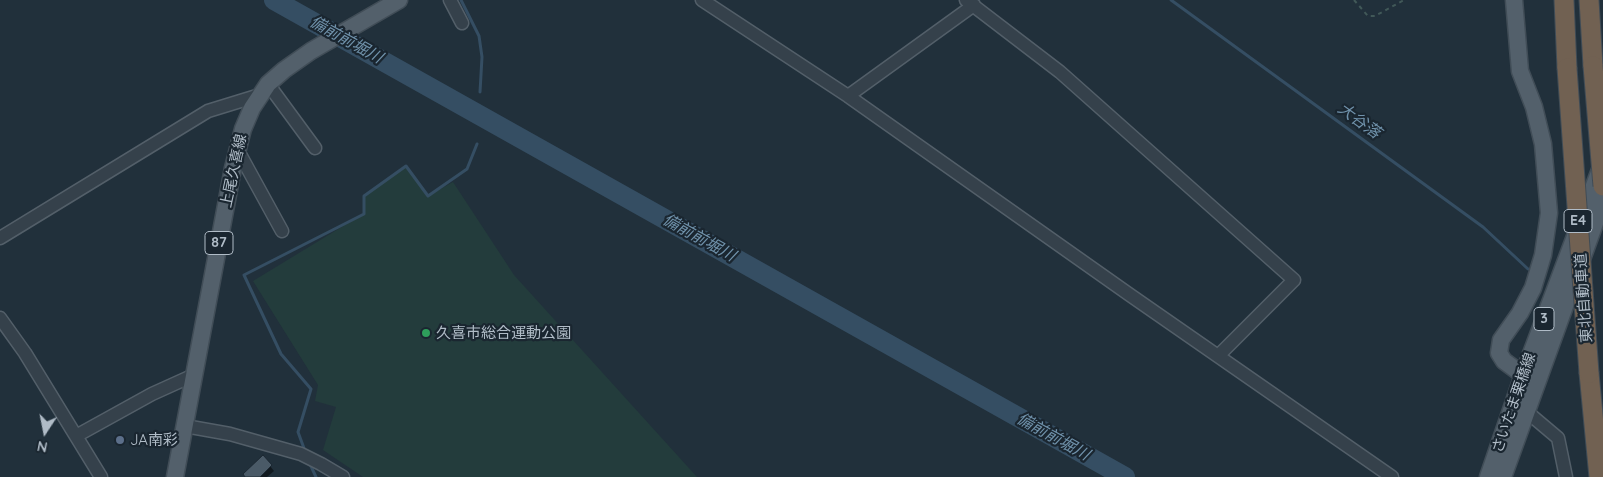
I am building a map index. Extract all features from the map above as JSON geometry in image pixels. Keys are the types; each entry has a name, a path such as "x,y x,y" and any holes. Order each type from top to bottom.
{"highway":[{"name":"東北自動車道","path":"1564,0 1567,68 1589,373 1599,477"},
{"path":"1589,0 1603,186"}],"main road":[{"name":"上尾久喜線","path":"175,477 237,148 243,128 264,90 284,70 324,43 399,0"},
{"path":"1514,0 1520,71 1536,114 1543,144 1549,213 1543,255 1533,288 1520,313 1501,340 1500,346 1499,353 1504,361 1523,375"},
{"name":"さいたま栗橋線","path":"1488,477 1523,375 1603,162"},
{"name":"さいたま栗橋線","path":"1503,477 1603,201"}],"street":[{"path":"450,0 462,24"},
{"path":"702,0 844,94 1392,477"},
{"path":"844,94 969,2 1060,72 1294,280 1218,356"},
{"path":"0,238 208,111 264,90 315,148"},
{"path":"237,148 282,231"},
{"path":"0,318 25,354 101,477"},
{"path":"76,436 152,394 194,375"},
{"path":"1526,411 1558,438 1566,477"},
{"path":"185,426 230,434 302,454 343,477"}],"path":[{"path":"1354,0 1368,16 1375,16 1404,0"}],"green space":[{"name":"久喜市総合運動公園","path":"406,166 428,196 453,182 514,275 697,477 363,477 323,450 336,407 315,401 318,385 253,281 363,214 364,196"}],"building":[{"path":"263,455 272,465 260,477 245,477 243,474"}],"waterway":[{"name":"備前前堀川","path":"274,0 1125,477"},
{"path":"461,0 479,36 482,57 480,92"},
{"name":"大谷落","path":"1171,0 1483,227 1528,269"},
{"path":"305,451 298,432 311,389 281,354 244,275 364,214 364,196 406,166 428,196 467,169 477,144"},
{"path":"309,462 316,477"}],"place":[{"name":"久喜市総合運動公園","path":"426,333"},
{"name":"JA南彩","path":"120,440"}]}
